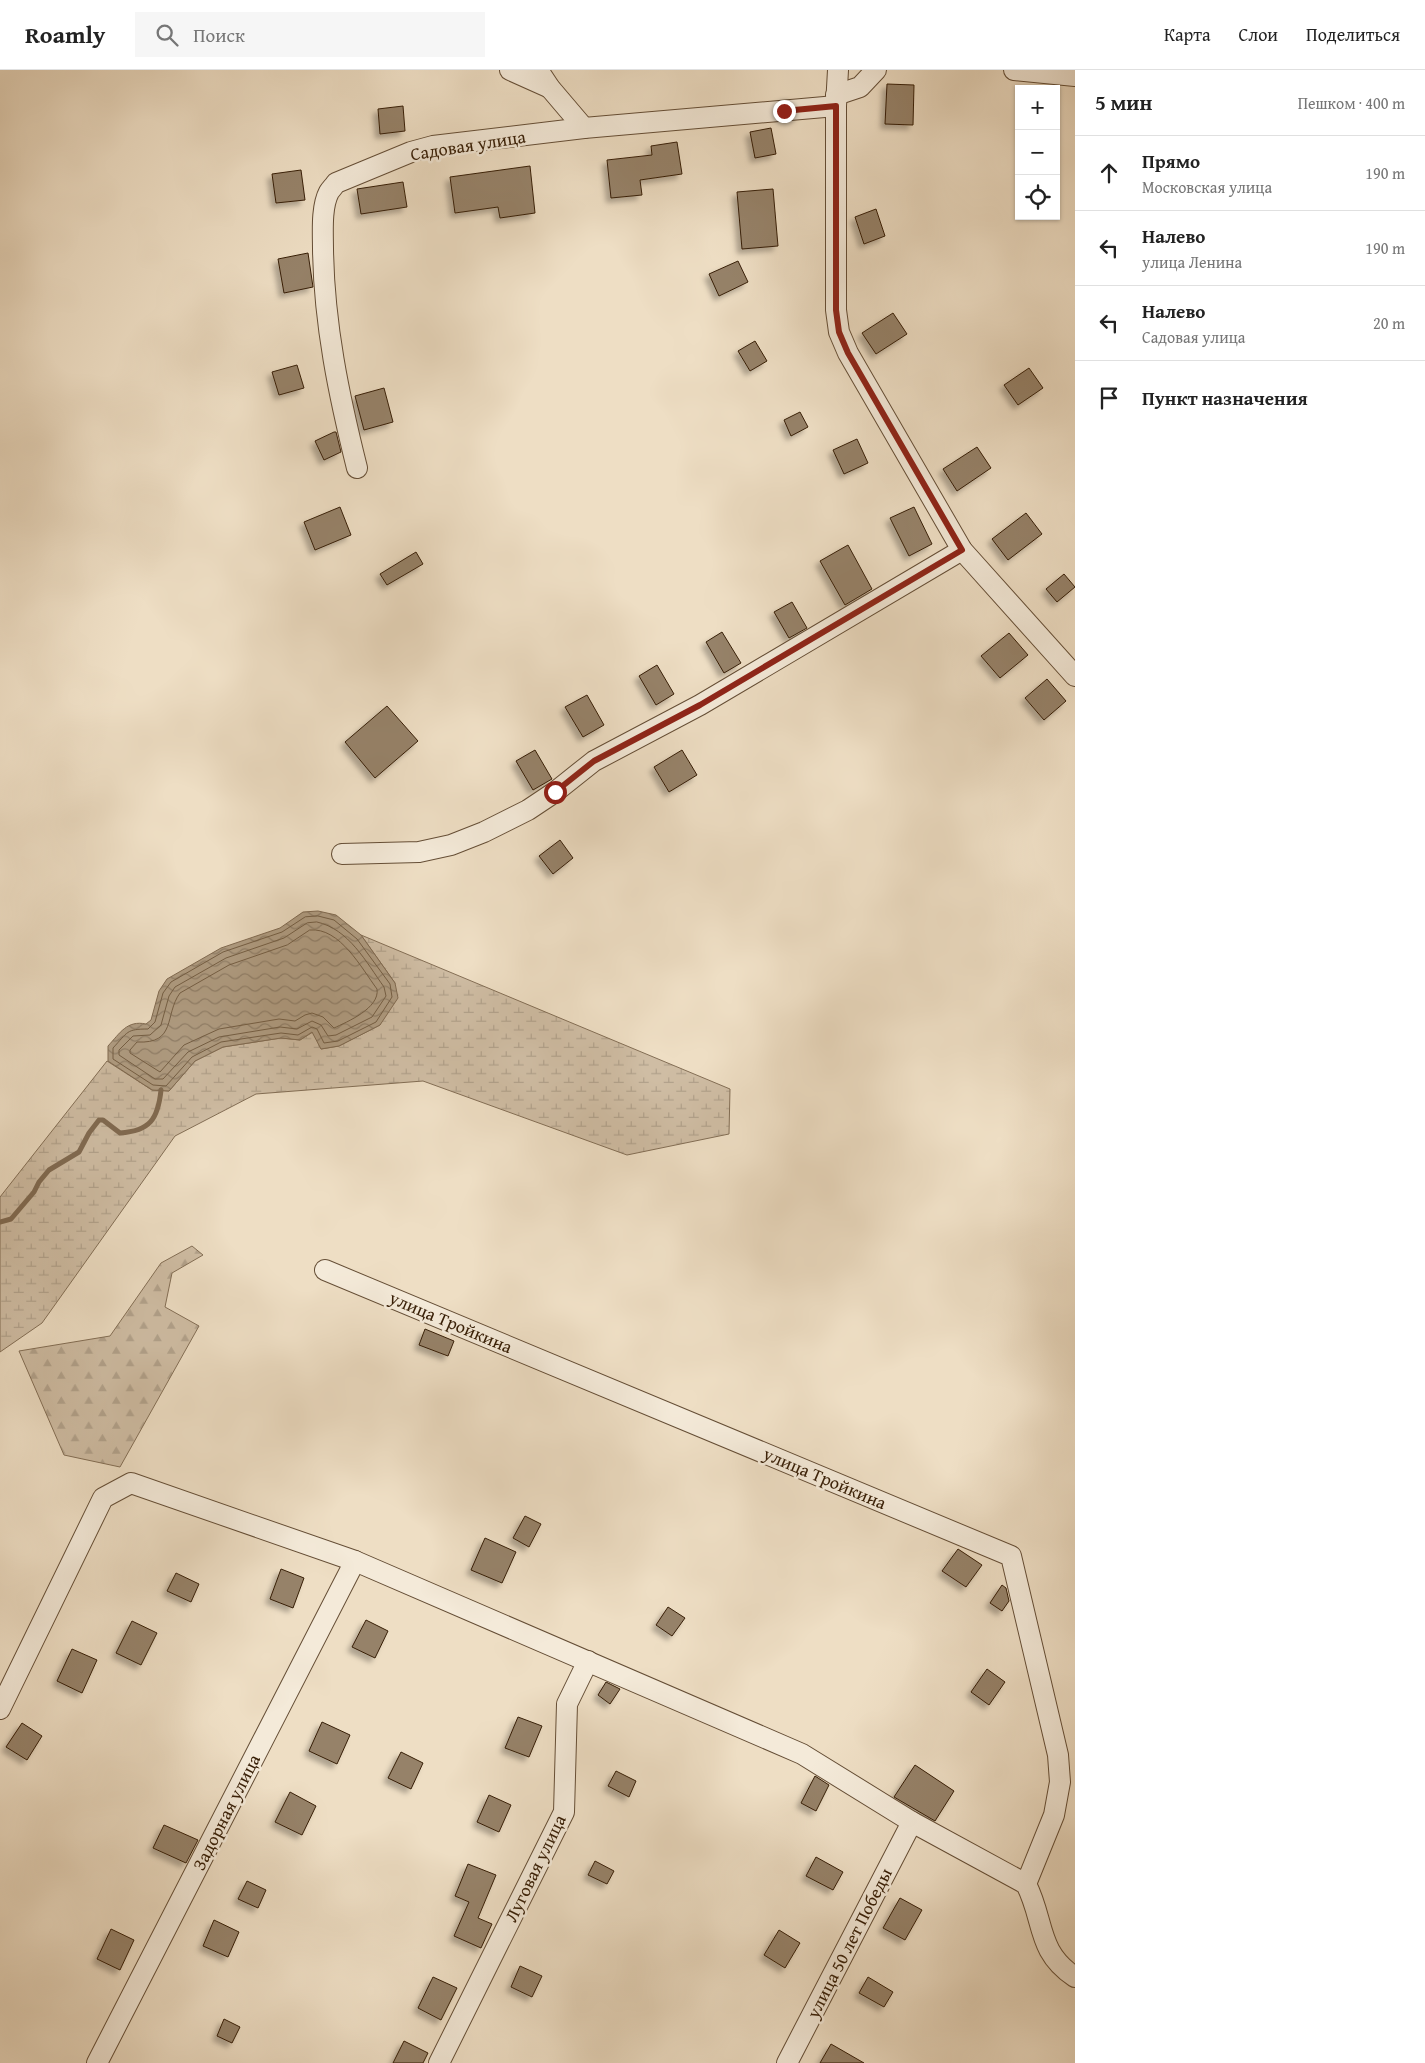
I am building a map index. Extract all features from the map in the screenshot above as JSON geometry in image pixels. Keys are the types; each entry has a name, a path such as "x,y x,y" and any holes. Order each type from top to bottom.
{"street":[{"path":"510,70 550,88"},
{"path":"538,70 550,88 584,128"},
{"path":"838,70 836,101 836,310 839,332 848,353 962,550 1075,676"},
{"name":"Садовая улица","path":"357,468 343,413 333,360 324,280 322,223 328,193 336,183 411,152 433,146 836,101 860,87 876,70"},
{"path":"1014,70 1075,76"},
{"path":"342,854 419,852 451,845 484,832 528,810 555,792 594,761 700,705 962,550"},
{"name":"улица Тройкина","path":"326,1270 1011,1556 1058,1754 1060,1782 1054,1815 1026,1884"},
{"path":"0,1709 103,1498 131,1483 355,1561 802,1754 912,1822 1026,1884 1034,1900 1047,1948 1060,1967 1075,1977"},
{"name":"Задорная улица","path":"97,2063 355,1561"},
{"name":"Луговая улица","path":"439,2063 564,1812 567,1704 588,1661"},
{"name":"улица 50 лет Победы","path":"787,2063 912,1822"}],"green space":[{"path":"361,935 730,1089 729,1134 627,1155 423,1081 256,1094 175,1136 42,1323 0,1352 0,1197 107,1061 152,1090 169,1091 195,1061 223,1047 281,1038 300,1040 313,1032 321,1049 339,1046 380,1025 395,983"},
{"path":"192,1246 203,1255 172,1273 165,1307 199,1326 120,1467 64,1455 19,1351 110,1336 161,1263"}],"water":[{"path":"318,911 336,915 361,935 395,983 398,998 380,1025 339,1046 321,1049 312,1032 300,1040 281,1038 223,1047 195,1061 169,1091 152,1090 108,1061 108,1046 120,1032 134,1024 146,1024 151,1020 159,991 167,979 221,948 280,928 303,912"}],"building":[{"path":"887,84 914,85 913,125 885,124"},
{"path":"403,106 405,131 380,134 378,109"},
{"path":"771,128 776,154 755,158 750,132"},
{"path":"677,142 682,174 640,180 642,195 611,198 607,160 652,155 651,146"},
{"path":"530,166 535,213 500,218 498,207 455,213 450,177"},
{"path":"301,170 305,200 276,203 272,174"},
{"path":"403,182 407,207 361,214 357,189"},
{"path":"773,189 778,246 742,249 737,192"},
{"path":"876,209 885,236 864,244 855,217"},
{"path":"308,253 313,287 284,293 278,259"},
{"path":"738,261 748,282 719,296 709,274"},
{"path":"893,313 907,334 876,354 862,333"},
{"path":"755,341 767,361 750,371 738,351"},
{"path":"297,365 304,388 279,395 272,372"},
{"path":"1029,368 1043,388 1018,405 1004,385"},
{"path":"384,388 393,422 364,430 355,396"},
{"path":"800,412 808,427 791,436 784,420"},
{"path":"336,432 341,452 324,460 315,441"},
{"path":"857,439 868,463 844,474 833,450"},
{"path":"977,447 991,468 957,491 943,469"},
{"path":"340,507 351,535 315,550 304,522"},
{"path":"914,507 932,544 909,556 890,518"},
{"path":"1026,513 1042,534 1008,560 992,539"},
{"path":"848,545 872,589 845,605 820,561"},
{"path":"416,552 423,564 387,585 380,574"},
{"path":"1064,574 1075,587 1057,602 1046,589"},
{"path":"792,602 807,628 789,638 774,612"},
{"path":"722,632 741,663 724,673 706,642"},
{"path":"1009,633 1028,655 1000,678 981,656"},
{"path":"657,665 674,694 656,705 639,676"},
{"path":"1047,679 1066,701 1044,720 1025,698"},
{"path":"587,695 604,725 583,737 565,707"},
{"path":"387,706 418,741 375,778 345,742"},
{"path":"535,750 552,779 533,790 516,761"},
{"path":"682,750 697,775 669,792 654,767"},
{"path":"560,840 573,858 553,874 539,856"},
{"path":"425,1329 454,1341 448,1356 419,1345"},
{"path":"525,1516 541,1524 529,1547 513,1538"},
{"path":"485,1538 516,1552 502,1583 471,1570"},
{"path":"958,1549 982,1565 966,1587 942,1571"},
{"path":"281,1569 304,1578 293,1608 270,1599"},
{"path":"176,1573 199,1584 191,1602 167,1591"},
{"path":"1002,1585 1006,1588 1009,1601 1002,1611 990,1603"},
{"path":"668,1607 685,1618 672,1636 656,1625"},
{"path":"366,1620 388,1631 375,1658 352,1647"},
{"path":"132,1621 157,1633 141,1665 116,1653"},
{"path":"72,1649 97,1660 82,1693 57,1681"},
{"path":"987,1669 1005,1682 989,1705 971,1692"},
{"path":"606,1682 620,1689 610,1704 598,1695"},
{"path":"518,1717 542,1726 529,1757 505,1748"},
{"path":"322,1722 350,1735 337,1764 309,1751"},
{"path":"22,1723 42,1736 27,1760 6,1747"},
{"path":"401,1752 423,1763 411,1789 388,1778"},
{"path":"915,1765 954,1791 935,1821 894,1797"},
{"path":"616,1771 636,1781 629,1797 608,1786"},
{"path":"815,1776 829,1785 816,1811 801,1803"},
{"path":"290,1792 316,1806 302,1835 275,1822"},
{"path":"489,1795 511,1805 499,1832 477,1822"},
{"path":"164,1825 198,1840 186,1863 153,1848"},
{"path":"816,1857 843,1872 833,1890 806,1876"},
{"path":"595,1861 614,1871 607,1884 588,1875"},
{"path":"468,1864 496,1875 478,1918 492,1924 481,1948 454,1936 469,1902 455,1896"},
{"path":"247,1881 266,1890 258,1908 238,1899"},
{"path":"900,1898 922,1910 905,1940 883,1928"},
{"path":"214,1920 239,1932 228,1957 203,1946"},
{"path":"111,1929 134,1940 120,1970 97,1959"},
{"path":"779,1930 800,1943 785,1968 764,1955"},
{"path":"520,1966 542,1976 532,1997 511,1987"},
{"path":"433,1977 457,1988 441,2020 418,2008"},
{"path":"868,1977 893,1992 884,2007 859,1993"},
{"path":"224,2019 240,2027 232,2043 217,2036"},
{"path":"404,2041 428,2053 423,2063 393,2063"},
{"path":"831,2044 864,2063 820,2063"}],"waterway":[{"path":"0,1222 11,1219 34,1192 39,1182 49,1170 79,1152 89,1133 99,1120 103,1120 120,1133 139,1130 151,1122 158,1109 161,1090"}],"route":[{"path":"555,792 594,761 700,705 962,550 848,353 839,332 836,310 836,106 784,111"}]}
